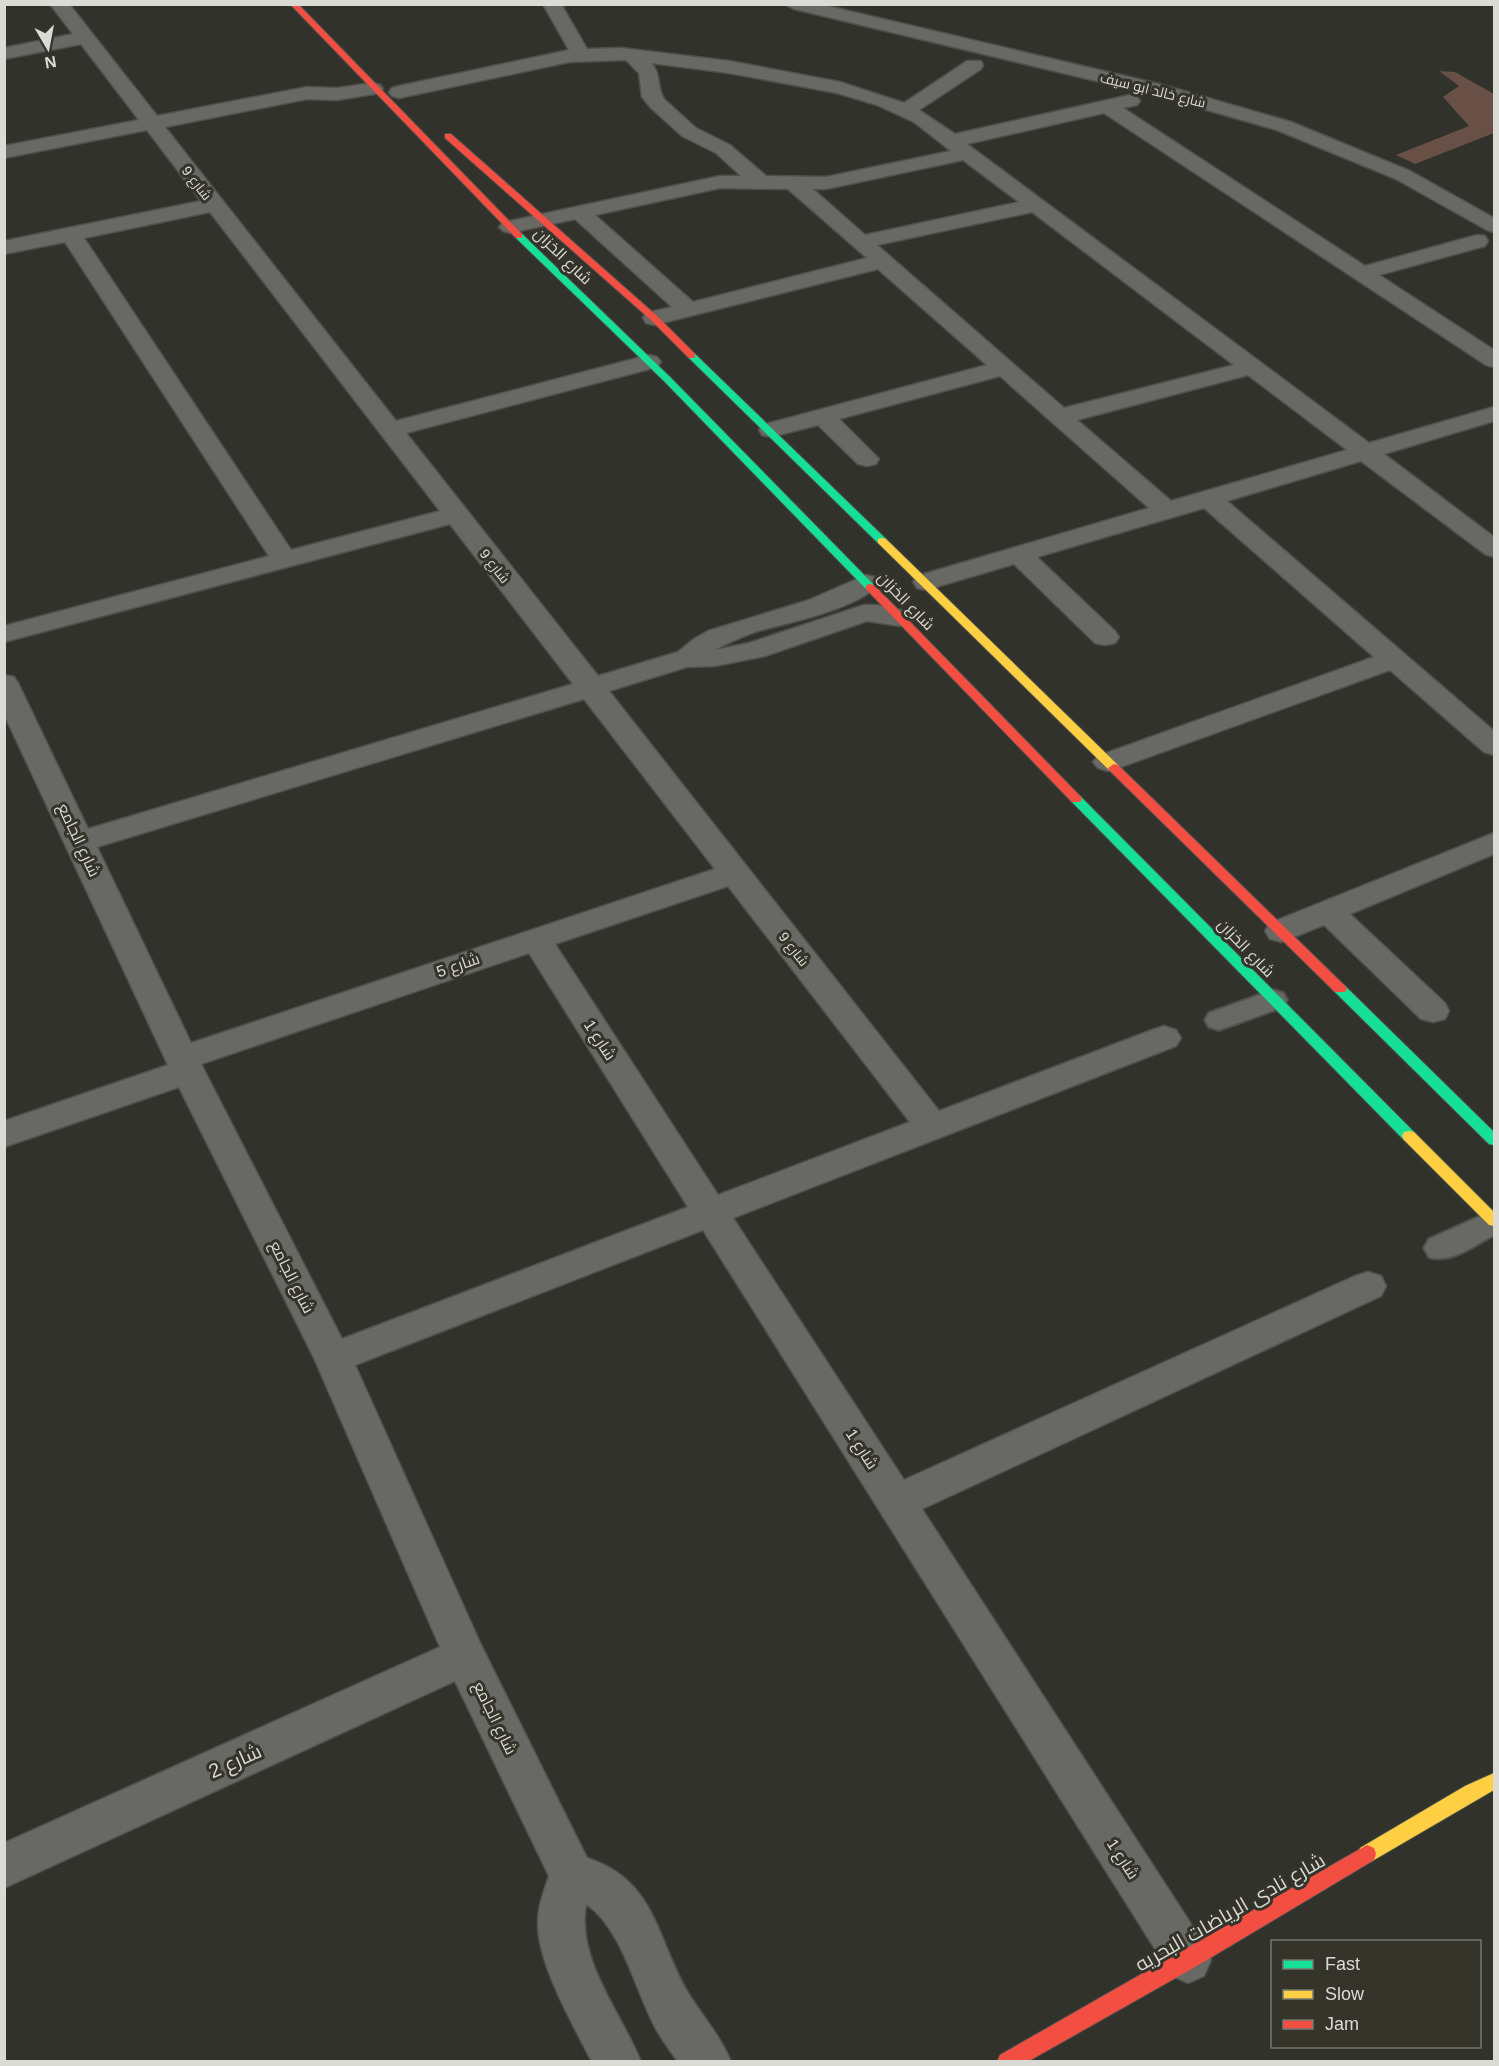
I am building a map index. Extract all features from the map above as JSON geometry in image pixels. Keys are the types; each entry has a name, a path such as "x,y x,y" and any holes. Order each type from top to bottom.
{"main road":[{"name":"شارع الخزان","path":"293,4 393,91 510,227 650,362 1273,1000 1494,1222"},
{"name":"شارع الخزان","path":"435,124 654,318 771,430 1494,1140"},
{"name":"شارع نادى الرياضات البحريه","path":"1471,1792 1494,1775"},
{"name":"شارع نادى الرياضات البحريه","path":"1021,2058 1471,1792 1494,1781"}],"street":[{"name":"شارع 9","path":"59,4 83,38 933,1127"},
{"path":"552,4 581,54"},
{"name":"شارع خالد ابو سيف","path":"794,4 1156,89 1242,112 1325,141 1403,175 1494,226"},
{"path":"4,54 83,38"},
{"path":"4,152 307,93 393,91 581,54 632,56 729,67 840,88 884,101 921,118 1494,549"},
{"path":"632,56 648,71 652,97 658,104 689,132 723,149 759,181"},
{"path":"905,111 974,65"},
{"path":"510,227 720,182 759,181 795,184 845,180 1108,107 1135,99 1156,89"},
{"path":"1108,107 1494,360"},
{"path":"795,184 1167,510"},
{"path":"4,248 213,205"},
{"path":"861,242 1036,205"},
{"path":"579,212 688,309"},
{"path":"71,234 285,561"},
{"path":"1362,273 1477,241"},
{"path":"654,318 883,261"},
{"path":"389,430 650,362"},
{"path":"1059,417 1252,367"},
{"path":"771,430 1004,368"},
{"path":"926,582 1494,414"},
{"path":"822,416 867,459"},
{"path":"1208,498 1494,746"},
{"path":"4,634 456,516"},
{"path":"1469,530 1494,522"},
{"path":"1019,555 1105,637"},
{"path":"685,659 725,633 812,608 866,583"},
{"path":"80,842 685,659 715,658 755,650 864,613 900,618"},
{"path":"1108,762 1394,659"},
{"name":"شارع الجامع","path":"4,683 13,723 80,842 185,1064 333,1358 465,1656 572,1875"},
{"path":"1281,931 1494,843"},
{"name":"شارع 5","path":"4,1134 185,1064 536,939 734,873"},
{"path":"1328,911 1433,1011"},
{"name":"شارع 1","path":"536,939 1188,1960"},
{"path":"333,1358 1164,1038"},
{"path":"896,1502 1368,1286"},
{"name":"شارع 2","path":"4,1866 465,1656"},
{"path":"617,2061 567,1956 561,1926 563,1900 572,1875 593,1882 611,1894 625,1910 672,2011 707,2061"}],"lane":[{"path":"1219,1020 1273,1000"},
{"path":"1440,1248 1494,1222"}],"shaded area":[{"path":"1439,71 1455,72 1494,94 1494,133 1415,164 1396,155 1469,126 1443,97 1459,86"}],"traffic: fast":[{"path":"519,236 667,379 870,587"},
{"path":"692,356 882,541"},
{"path":"1076,799 1409,1136"},
{"path":"1340,989 1494,1140"}],"traffic: slow":[{"path":"882,541 1114,768"},
{"path":"1409,1136 1494,1221"},
{"path":"1367,1854 1471,1792 1494,1781"}],"traffic: jam":[{"path":"293,4 519,236"},
{"path":"448,136 654,318 692,356"},
{"path":"870,587 1076,799"},
{"path":"1114,768 1340,989"},
{"path":"1007,2062 1188,1960 1367,1854"}]}
